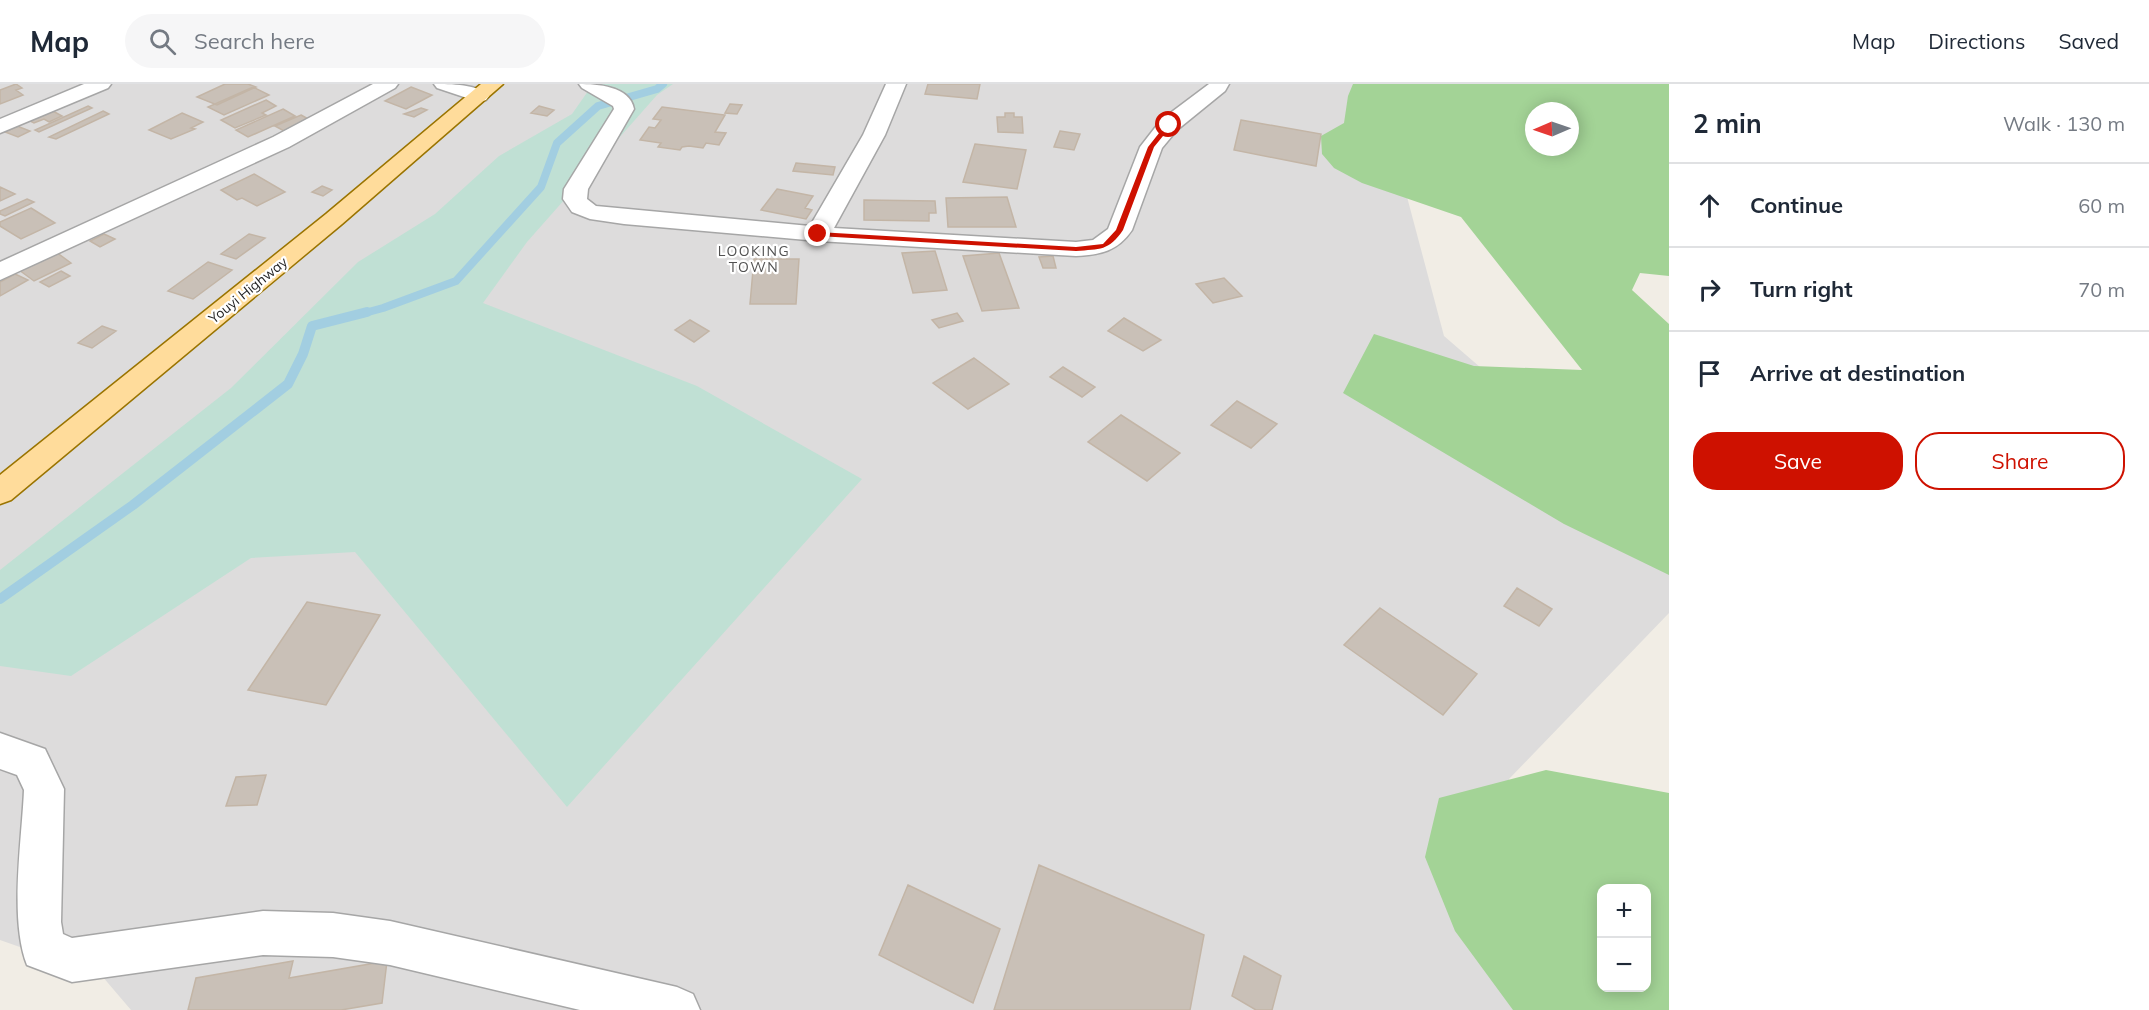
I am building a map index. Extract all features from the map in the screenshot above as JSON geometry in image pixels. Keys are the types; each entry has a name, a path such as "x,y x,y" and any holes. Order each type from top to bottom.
{"main road":[{"name":"Youyi Highway","path":"0,492 334,219 486,90"}],"street":[{"path":"0,127 100,84"},
{"path":"0,272 281,142 388,84"},
{"path":"444,84 486,90"},
{"path":"590,84 623,103 623,114 576,189 575,199 580,207 606,215 818,234 1076,249 1105,246 1113,240 1151,147 1169,125 1219,84"},
{"path":"818,234 874,135 896,84"},
{"path":"0,751 31,762 44,789 39,922 43,949 72,960 263,933 333,935 390,943 677,1010"}],"shaded area":[{"path":"0,84 1377,84 1444,336 1669,530 1669,613 1509,779 1573,1010 131,1010 102,976 0,940"}],"green space":[{"path":"593,84 673,84 657,95 527,242 483,303 697,386 862,479 567,807 355,552 251,558 71,676 0,666 0,570 231,388 358,262 435,214 499,156 572,114"},
{"path":"1353,84 1669,84 1669,276 1640,273 1632,290 1669,324 1669,575 1564,524 1343,393 1374,334 1474,366 1582,370 1461,217 1362,183 1334,168 1322,154 1321,136 1344,123 1348,96"},
{"path":"1546,770 1669,793 1669,1010 1513,1010 1455,931 1425,857 1439,798"}],"building":[{"path":"16,84 22,88 16,90 23,95 0,104 0,90"},
{"path":"225,84 248,84 256,87 217,105 197,97"},
{"path":"928,84 980,84 977,99 925,94"},
{"path":"253,87 269,95 224,115 208,107"},
{"path":"411,87 432,95 406,109 385,101"},
{"path":"266,100 276,106 262,113 266,115 235,128 221,120"},
{"path":"730,104 742,105 737,114 725,113"},
{"path":"88,106 92,108 39,132 35,130"},
{"path":"539,106 554,110 547,116 531,113"},
{"path":"662,107 725,115 715,132 726,133 719,145 706,143 703,148 689,146 682,147 680,150 658,147 661,143 640,140 649,127 655,128 661,120 653,119"},
{"path":"421,108 427,110 414,117 404,114"},
{"path":"49,109 62,116 49,122 44,119 34,123 28,120"},
{"path":"283,109 295,116 248,137 236,130"},
{"path":"103,111 109,114 56,139 49,137"},
{"path":"182,113 203,122 191,128 195,129 171,139 149,130"},
{"path":"1005,113 1014,113 1014,117 1022,117 1023,133 998,132 997,117 1005,117"},
{"path":"301,115 310,120 284,131 275,126"},
{"path":"1241,120 1321,134 1316,166 1234,150"},
{"path":"17,126 30,131 18,137 5,132"},
{"path":"1060,131 1080,134 1074,150 1054,147"},
{"path":"975,144 1026,150 1017,189 963,182"},
{"path":"796,163 835,167 833,175 793,171"},
{"path":"254,174 285,192 257,206 242,198 237,200 221,190"},
{"path":"322,186 332,190 323,196 312,192"},
{"path":"0,187 15,194 0,201"},
{"path":"777,189 813,196 805,208 812,210 806,219 761,210"},
{"path":"1007,197 1016,227 948,227 946,198"},
{"path":"27,199 34,202 5,216 0,214 0,211"},
{"path":"864,200 935,201 936,213 929,213 929,221 864,220"},
{"path":"31,208 55,223 21,239 0,226 0,222"},
{"path":"104,234 115,239 100,247 90,241"},
{"path":"249,234 265,238 236,259 221,254"},
{"path":"935,251 947,290 913,293 902,253"},
{"path":"56,252 71,263 34,281 19,270"},
{"path":"999,253 1019,308 982,311 963,256"},
{"path":"1053,256 1056,268 1043,268 1039,257"},
{"path":"754,259 799,259 796,304 750,304"},
{"path":"208,262 232,270 193,299 168,291"},
{"path":"61,271 70,276 49,287 40,282"},
{"path":"15,274 28,280 0,296 0,282"},
{"path":"1224,278 1242,296 1213,303 1196,284"},
{"path":"957,313 963,321 939,328 932,320"},
{"path":"1124,318 1161,340 1143,351 1108,331"},
{"path":"690,320 709,331 694,342 675,330"},
{"path":"102,326 116,331 92,348 78,343"},
{"path":"974,358 1009,384 968,409 933,383"},
{"path":"1063,367 1095,387 1082,397 1050,377"},
{"path":"1237,401 1277,424 1251,448 1211,425"},
{"path":"1121,415 1180,453 1147,481 1088,442"},
{"path":"1517,588 1552,609 1539,626 1504,606"},
{"path":"307,602 380,615 326,705 248,690"},
{"path":"1380,608 1477,674 1443,715 1344,645"},
{"path":"266,775 257,805 226,806 236,777"},
{"path":"1039,865 1204,935 1190,1010 994,1010"},
{"path":"908,885 1000,929 973,1003 879,955"},
{"path":"1244,956 1281,976 1272,1010 1256,1010 1232,996"},
{"path":"293,961 289,978 387,961 382,1003 341,1010 188,1010 196,978"}],"waterway":[{"path":"361,314 456,281 541,187 557,143 598,106 657,89 663,84"},
{"path":"0,599 133,505 288,384 303,354 312,326 367,312"}],"district":[{"name":"LOOKING TOWN","path":"754,260"}],"route":[{"path":"818,234 1076,249 1105,246 1113,240 1119,230 1151,147 1169,125"}]}
